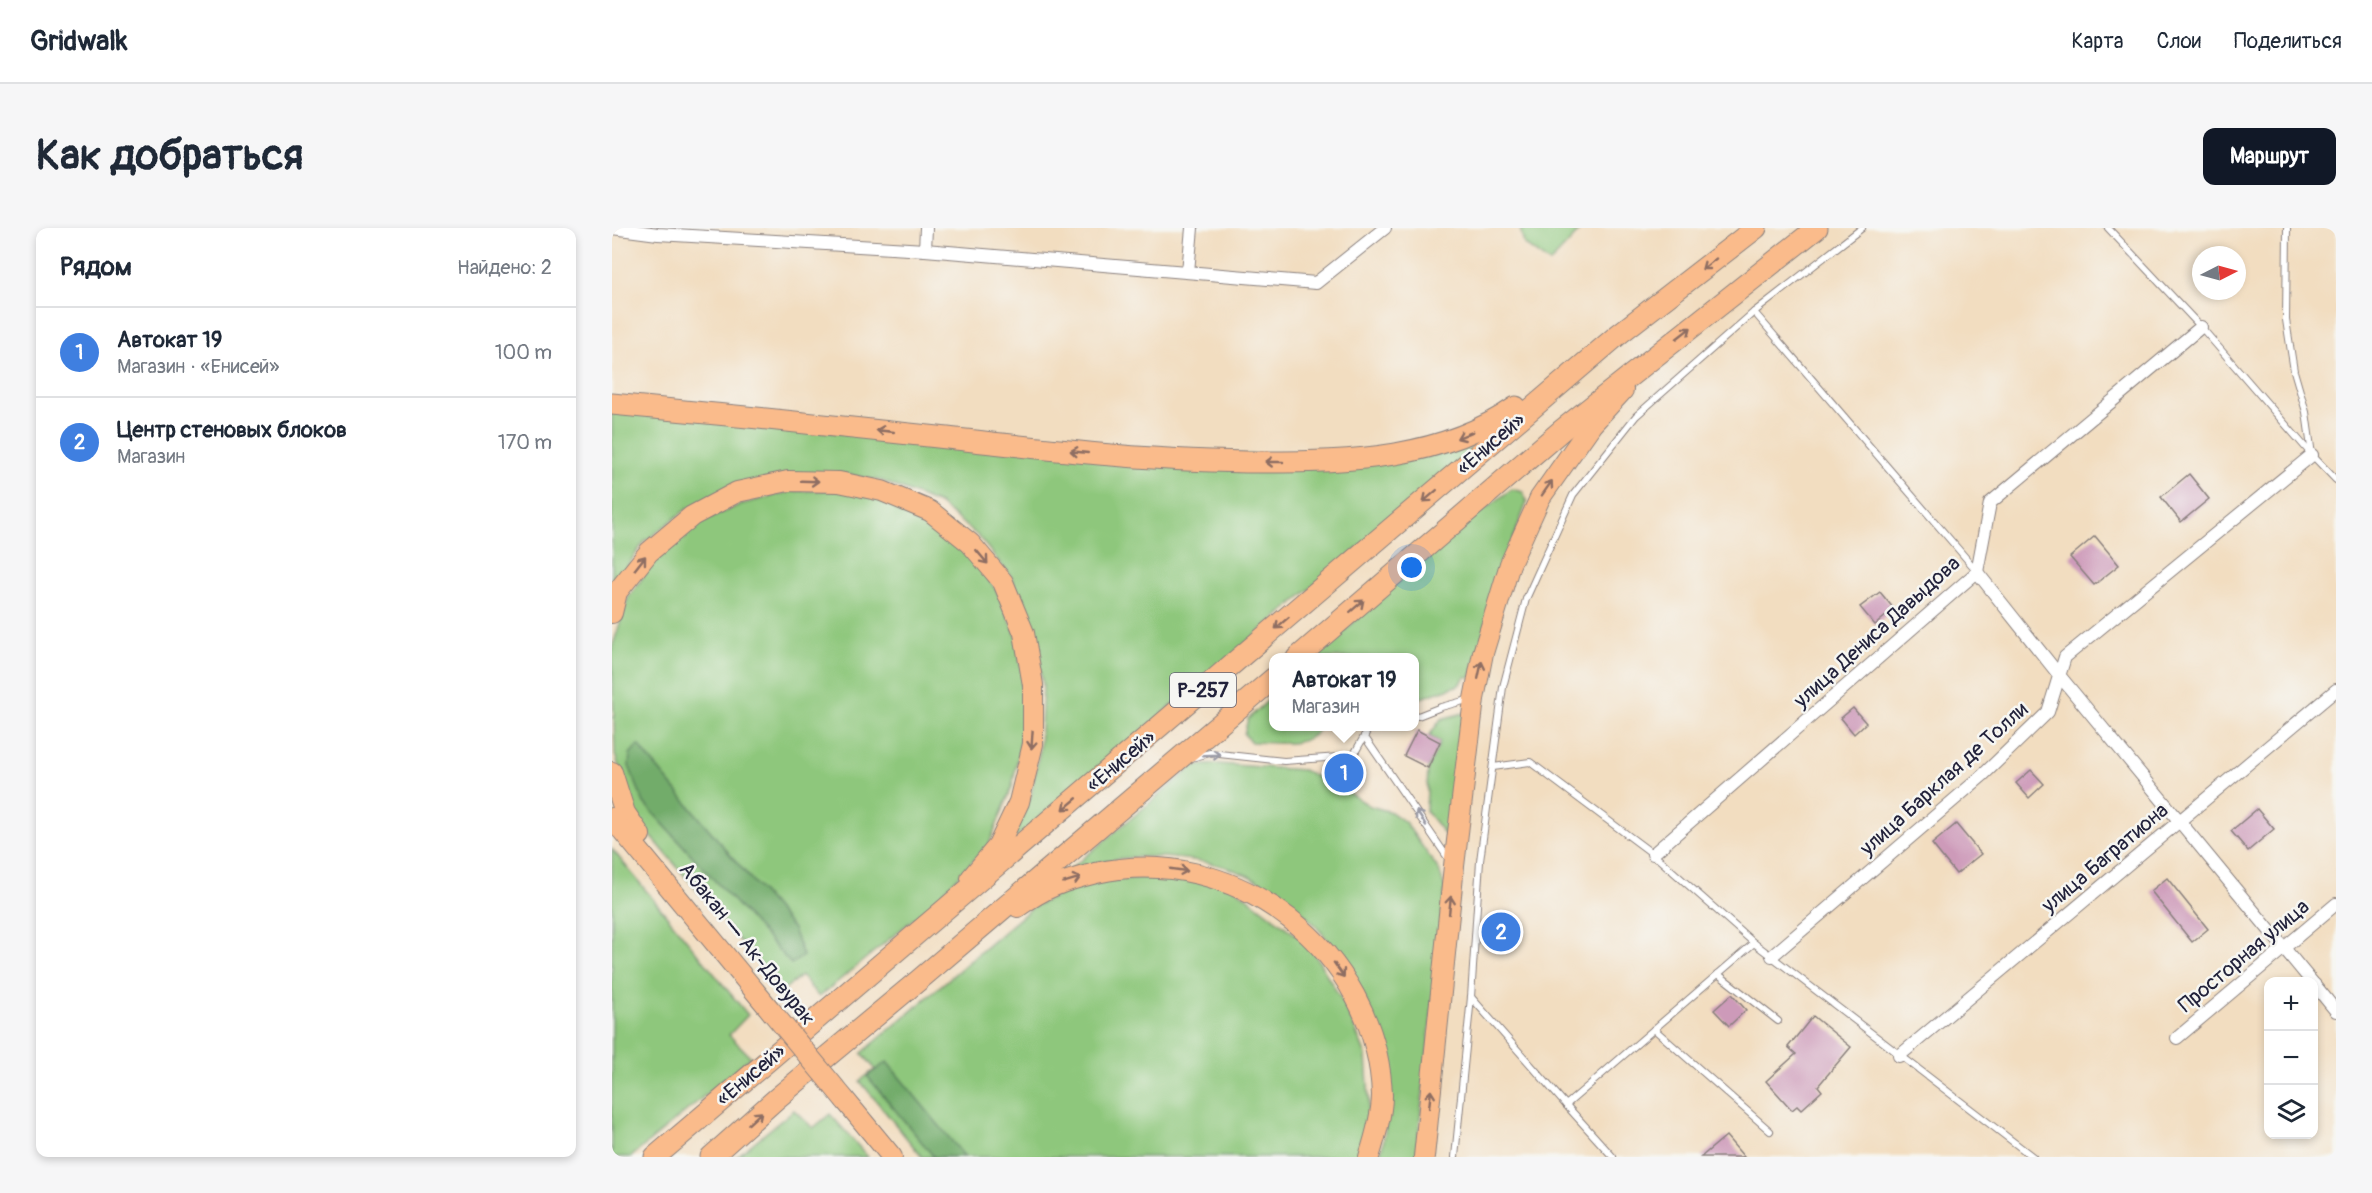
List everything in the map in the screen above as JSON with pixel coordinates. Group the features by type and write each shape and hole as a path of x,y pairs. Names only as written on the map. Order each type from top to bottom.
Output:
{"highway":[{"name":"«Енисей»","path":"656,1155 943,913 1619,334 1756,228"},
{"name":"«Енисей»","path":"1302,653 1562,430 1817,228"},
{"path":"612,404 1143,459 1326,462 1389,457 1449,442 1492,424 1619,334"},
{"name":"«Енисей»","path":"711,1157 776,1099 1269,682"}],"main road":[{"path":"1424,1157 1454,866 1474,699 1483,653 1510,564 1540,498 1592,423 1658,353"},
{"path":"612,613 617,592 649,552 692,516 737,492 788,481 840,482 882,490 930,511 970,543 1003,582 1024,633 1033,685 1033,744 1019,802 999,846 943,913"},
{"path":"612,772 625,813 697,920"},
{"name":"Абакан — Ак-Довурак","path":"612,819 892,1157"},
{"path":"612,836 697,920"},
{"path":"919,980 1040,891 1074,879 1121,868 1160,867 1198,873 1235,885 1269,902 1301,926 1328,953 1350,986 1372,1039 1382,1096 1375,1138 1369,1157"}],"street":[{"path":"612,228 924,250 1316,283 1385,228"},
{"path":"1188,272 1192,228"},
{"path":"924,250 926,232"},
{"name":"улица Дениса Давыдова","path":"1653,854 1977,572 1990,503 2201,327"},
{"name":"улица Барклая де Толли","path":"1772,956 1983,775 2048,712 2064,657 2312,455"},
{"path":"1977,572 2307,977"},
{"name":"улица Багратиона","path":"1899,1056 2336,690"},
{"name":"Просторная улица","path":"2177,1038 2336,904"},
{"path":"2318,990 2336,1011"}],"lane":[{"path":"1455,1157 1471,997 1480,861 1503,687 1526,599 1573,495 1636,416 1755,312 1862,228"},
{"path":"2109,228 2201,327 2336,480"},
{"path":"2287,228 2286,320 2294,371 2306,412 2312,455"},
{"path":"1755,312 1977,572"},
{"path":"1419,716 1441,707 1474,699"},
{"path":"1159,776 1192,758 1210,753 1284,761 1353,756 1367,731"},
{"path":"1364,736 1454,866"},
{"path":"1493,767 1530,762 1653,854 1754,943 2033,1157"},
{"path":"1566,1105 1754,943"},
{"path":"1718,974 1778,1021"},
{"path":"1471,997 1613,1157"},
{"path":"1654,1029 1770,1131"}],"green space":[{"path":"1520,228 1580,228 1550,263 1524,244"},
{"path":"612,410 832,432 1390,463 1479,446 1007,845 1031,796 1040,749 1043,685 1033,630 1012,578 978,536 939,504 882,481 838,473 687,509 644,542 612,588"},
{"path":"1512,489 1523,492 1527,502 1505,560 1471,677 1465,677 1459,685 1419,699 1419,653 1320,653 1439,543"},
{"path":"839,490 884,501 924,516 964,548 997,591 1016,634 1024,687 1020,746 1012,787 989,844 933,903 819,997 801,976 782,991 646,830 633,806 615,755 612,648 628,598 656,559 697,523 742,504 792,491"},
{"path":"1269,700 1269,731 1317,731 1299,742 1251,742 1244,734 1248,719"},
{"path":"1464,713 1451,842 1426,811 1428,768 1440,742 1429,736 1441,719"},
{"path":"638,745 793,929 803,956 791,964 644,803 629,766 630,754"},
{"path":"1218,764 1303,770 1341,788 1370,806 1391,812 1405,822 1439,870 1445,888 1416,1157 1379,1157 1388,1105 1388,1075 1386,1057 1375,1021 1347,967 1329,942 1309,919 1286,899 1261,882 1234,870 1192,860 1161,857 1131,858 1111,860 1068,871 1194,766"},
{"path":"612,849 748,1015 729,1035 751,1057 631,1157 612,1157"},
{"path":"1183,875 1232,886 1309,945 1346,1007 1366,1056 1369,1100 1365,1138 1357,1157 922,1157 860,1081 875,1069 862,1053 1033,907 1075,887 1112,880"},
{"path":"887,1062 965,1157 934,1157 867,1076"},
{"path":"794,1110 813,1128 830,1114 868,1157 736,1157"}],"building":[{"path":"2189,474 2209,499 2181,522 2161,497"},
{"path":"2095,536 2119,565 2094,585 2070,557"},
{"path":"1880,592 1894,609 1875,625 1860,607"},
{"path":"1853,708 1866,723 1854,734 1841,718"},
{"path":"1416,731 1440,742 1428,768 1404,756"},
{"path":"2031,770 2044,784 2029,798 2016,783"},
{"path":"2257,809 2274,829 2248,851 2231,831"},
{"path":"1956,824 1981,854 1956,874 1932,844"},
{"path":"2167,878 2208,929 2192,942 2151,891"},
{"path":"1732,994 1746,1010 1729,1026 1714,1010"},
{"path":"1813,1016 1851,1047 1818,1086 1822,1091 1801,1110 1797,1106 1792,1110 1766,1081 1796,1054 1788,1047"},
{"path":"1726,1136 1744,1157 1701,1157"}],"place":[{"name":"Автокат 19","path":"1344,773"},
{"name":"Центр стеновых блоков","path":"1501,932"}]}
